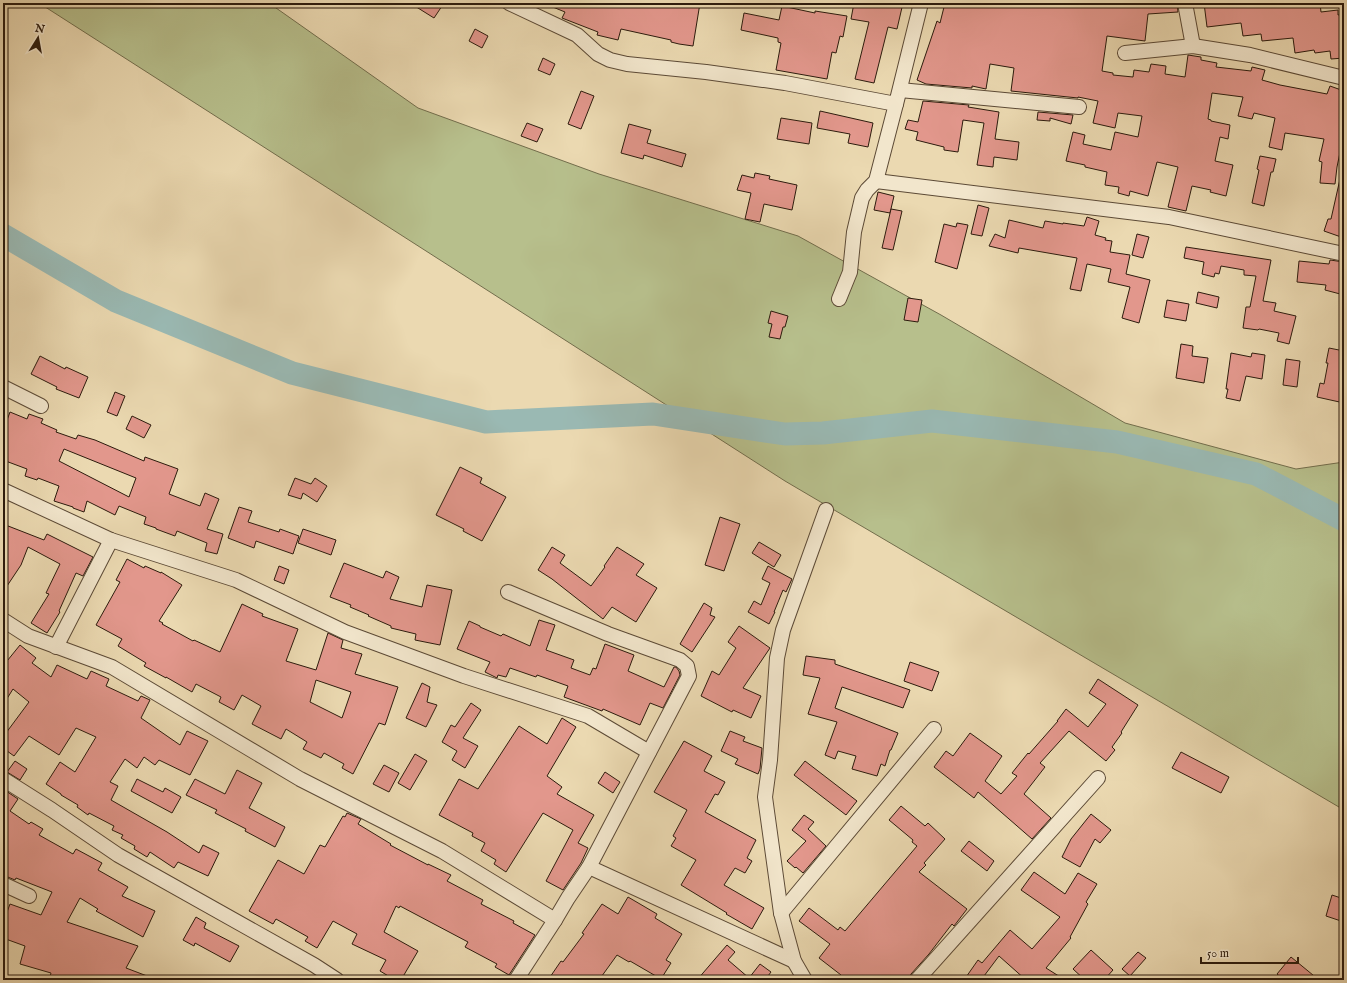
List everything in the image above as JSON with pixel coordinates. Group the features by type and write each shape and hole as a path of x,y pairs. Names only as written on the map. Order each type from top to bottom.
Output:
{"street":[{"path":"839,300 850,272 854,232 862,198 867,190 876,181 921,3"},
{"path":"1185,3 1193,46"},
{"path":"516,5 577,35 598,54 610,60 627,64 706,72 785,83 896,104"},
{"path":"1125,52 1193,46 1250,55 1344,78"},
{"path":"900,90 1078,107"},
{"path":"876,181 1169,217 1344,254"},
{"path":"3,387 41,406"},
{"path":"3,490 111,540 236,580 345,632 464,676 588,716 649,752"},
{"path":"805,980 794,961 780,912 765,797 770,760 778,658 783,630 826,510"},
{"path":"56,647 111,540"},
{"path":"508,592 608,634 680,660 687,666 688,676 589,867 516,980"},
{"path":"3,620 28,636 112,667 205,721 300,779 442,851 556,920"},
{"path":"780,912 934,729"},
{"path":"917,980 1098,778"},
{"path":"3,779 118,855 314,965 337,980"},
{"path":"589,867 794,961"},
{"path":"3,884 29,896"}],"green space":[{"path":"39,3 269,3 418,108 599,174 798,236 941,315 1125,423 1296,469 1344,462 1344,810 785,481"}],"building":[{"path":"410,3 444,3 434,18"},
{"path":"543,3 700,3 693,46 679,44 671,42 671,40 621,29 618,40 597,35 598,32 562,18 565,12"},
{"path":"854,3 903,3 897,29 888,27 874,83 855,79 869,22 851,19"},
{"path":"945,3 964,3 980,7 980,3 1177,3 1178,12 1148,14 1145,41 1107,36 1102,71 1113,73 1113,75 1133,77 1134,70 1149,72 1151,64 1166,66 1165,74 1185,77 1188,55 1201,57 1201,60 1217,63 1216,67 1251,71 1252,67 1265,70 1262,80 1280,85 1327,94 1330,86 1344,91 1344,133 1335,184 1320,183 1322,162 1319,161 1324,139 1285,133 1282,150 1269,147 1275,118 1254,113 1252,119 1238,116 1243,97 1212,93 1208,119 1230,125 1228,139 1220,137 1215,161 1233,165 1226,196 1210,192 1211,190 1192,186 1186,211 1168,207 1178,167 1157,162 1148,196 1130,191 1129,196 1118,193 1119,187 1105,185 1107,172 1066,161 1073,132 1085,135 1083,144 1111,150 1115,132 1138,137 1142,116 1118,113 1115,128 1093,123 1098,101 1078,97 1011,91 1014,68 990,64 986,89 972,86 972,88 926,84 917,80 937,21 940,23"},
{"path":"1204,3 1320,3 1321,12 1338,10 1338,15 1344,14 1344,58 1331,59 1330,51 1315,53 1314,50 1295,53 1293,38 1262,41 1261,34 1243,36 1241,23 1207,27"},
{"path":"782,6 815,13 815,11 847,16 843,37 840,36 836,53 832,52 827,79 776,70 781,43 778,42 778,38 741,30 744,13 779,20"},
{"path":"475,29 488,36 482,48 469,41"},
{"path":"543,58 555,64 550,75 538,70"},
{"path":"581,91 594,96 581,129 568,124"},
{"path":"923,101 969,105 968,107 999,112 995,139 1019,142 1017,160 994,157 993,167 977,165 984,123 963,120 958,152 944,150 944,147 916,140 918,132 905,129 908,120 918,122"},
{"path":"820,111 873,123 868,147 848,143 850,134 817,128"},
{"path":"1038,112 1073,115 1071,124 1050,118 1050,121 1037,120"},
{"path":"781,118 812,123 809,144 777,139"},
{"path":"527,123 543,129 537,142 521,136"},
{"path":"629,124 651,130 647,143 686,154 682,167 644,155 643,159 621,153"},
{"path":"1260,156 1276,159 1273,172 1271,172 1264,206 1252,203 1259,170 1257,169"},
{"path":"755,173 770,176 769,179 797,185 792,210 764,204 760,222 745,219 751,193 737,190 742,175 754,178"},
{"path":"1340,179 1344,180 1344,238 1324,231 1328,219 1331,219"},
{"path":"878,192 894,196 890,213 874,210"},
{"path":"978,205 989,208 982,236 971,234"},
{"path":"891,209 902,211 893,250 882,248"},
{"path":"1087,217 1099,221 1095,235 1106,238 1105,240 1112,241 1110,252 1130,255 1126,274 1150,280 1139,323 1122,318 1130,287 1108,282 1111,269 1087,264 1081,291 1070,289 1077,258 1019,248 1018,253 989,246 995,234 1005,238 1009,220 1043,228 1045,221 1084,226"},
{"path":"957,223 968,225 957,269 935,262 944,224 956,227"},
{"path":"1137,234 1149,237 1143,258 1132,255"},
{"path":"1186,247 1271,260 1263,301 1276,303 1274,311 1296,316 1289,344 1277,341 1279,333 1259,329 1243,328 1246,307 1250,307 1256,276 1244,275 1244,270 1221,266 1219,274 1215,273 1214,277 1202,274 1204,262 1184,258"},
{"path":"1330,260 1344,262 1344,295 1325,290 1326,285 1297,282 1299,261 1329,264"},
{"path":"1198,292 1219,297 1217,308 1196,303"},
{"path":"908,298 922,300 918,322 904,320"},
{"path":"1167,300 1189,304 1186,321 1164,317"},
{"path":"771,311 788,316 780,339 769,337 772,324 768,323"},
{"path":"1181,344 1193,346 1192,356 1208,358 1204,383 1176,378"},
{"path":"1329,348 1344,351 1344,403 1317,397 1320,383 1324,384"},
{"path":"1231,353 1251,357 1252,353 1265,355 1262,379 1246,376 1240,401 1226,398"},
{"path":"40,356 65,369 66,367 88,377 79,398 56,389 57,387 31,374"},
{"path":"1286,359 1300,361 1297,387 1283,385"},
{"path":"115,392 125,396 117,416 107,412"},
{"path":"10,412 27,419 29,414 43,419 41,423 57,430 56,432 76,439 78,435 95,440 144,461 145,457 178,469 169,494 200,506 205,493 219,499 207,529 223,534 217,554 205,551 207,543 177,531 175,536 144,524 146,517 119,506 115,515 87,501 84,512 54,501 59,486 38,478 37,480 25,476 27,469 3,460 3,431","holes":["64,449 136,478 129,497 59,461"]},
{"path":"132,416 151,425 144,438 126,429"},
{"path":"460,467 482,478 480,483 506,497 482,541 463,531 464,529 436,515"},
{"path":"295,478 311,484 315,478 327,486 317,502 303,493 301,499 288,495"},
{"path":"239,507 252,511 248,522 279,532 280,529 299,536 293,554 256,541 254,548 228,538"},
{"path":"720,517 740,524 724,571 705,565"},
{"path":"3,524 44,540 47,534 93,557 83,576 76,573 59,611 60,612 47,633 31,623 49,594 46,593 60,564 28,547 21,565 3,592"},
{"path":"303,529 336,540 331,555 298,543"},
{"path":"759,542 781,555 774,567 752,553"},
{"path":"552,547 565,555 560,563 591,586 617,547 644,564 636,575 657,588 636,622 612,607 603,619 552,579 538,570"},
{"path":"127,559 144,568 145,566 161,572 182,585 159,621 193,641 194,640 220,652 242,604 263,614 262,616 298,629 286,661 316,670 328,633 343,640 341,648 362,654 355,674 398,687 385,725 379,723 353,774 342,768 344,764 324,753 321,758 303,749 307,742 286,729 281,739 252,724 261,706 242,695 234,710 219,702 221,697 196,684 192,692 144,666 146,663 118,646 122,639 96,625 120,582 116,580","holes":["316,680 351,692 342,718 310,702"]},
{"path":"344,563 383,578 386,571 399,577 390,599 422,607 427,585 452,590 440,645 415,640 416,634 391,628 391,626 350,607 351,605 330,597"},
{"path":"279,566 289,570 284,584 274,580"},
{"path":"768,566 792,579 786,592 783,590 769,624 748,612 754,601 761,605 770,583 762,579"},
{"path":"704,603 712,608 710,615 715,617 692,652 680,644"},
{"path":"539,620 555,625 546,650 574,660 571,668 590,675 593,668 596,669 605,644 634,655 628,671 664,687 674,667 676,667 680,675 663,708 650,703 640,725 603,709 602,711 564,697 568,686 537,675 536,677 510,668 506,677 498,675 497,678 485,672 490,662 457,649 469,621 501,636 503,634 530,646"},
{"path":"739,626 770,648 743,688 761,696 751,718 733,710 732,712 701,696 712,671 719,675 736,648 728,642"},
{"path":"20,645 36,658 32,663 51,677 57,665 87,679 91,671 109,679 106,686 138,701 141,696 150,700 141,718 180,745 187,731 208,741 190,775 159,760 155,765 144,757 137,768 125,759 110,782 118,786 111,800 167,832 199,853 203,845 219,853 208,876 178,862 174,868 150,852 147,857 134,849 135,846 121,838 123,835 112,830 114,826 89,813 88,815 77,807 78,805 46,784 60,762 75,772 96,737 76,728 59,755 29,736 14,756 3,748 3,737 29,702 13,689 3,705 3,666"},
{"path":"806,656 835,660 835,664 910,690 903,708 842,687 835,708 898,733 890,750 885,766 881,764 877,776 852,769 856,756 838,751 835,759 825,755 837,722 808,714 820,678 803,675"},
{"path":"910,662 939,672 932,691 904,681"},
{"path":"1098,679 1138,705 1112,747 1115,750 1106,761 1069,731 1040,763 1045,767 1024,794 1051,818 1032,839 978,792 974,798 934,767 946,751 953,756 970,733 1002,756 985,781 1001,794 1017,776 1012,773 1028,753 1029,754 1058,721 1066,709 1088,727 1106,704 1089,693"},
{"path":"422,683 430,687 427,702 437,705 426,727 406,718"},
{"path":"471,703 481,710 463,738 478,746 465,768 452,760 457,751 442,742 451,725 455,727"},
{"path":"562,718 576,727 547,776 562,787 557,794 594,815 578,843 588,848 581,863 563,890 546,881 573,830 543,813 506,872 494,864 496,860 481,851 485,843 472,836 473,833 439,815 459,779 478,789 519,726 547,744"},
{"path":"730,731 745,737 743,741 762,748 760,769 758,774 735,764 738,759 721,751"},
{"path":"684,741 712,756 704,771 725,782 718,795 715,794 705,812 756,840 747,858 752,861 745,873 735,868 724,885 764,908 752,929 681,885 696,860 671,846 676,838 673,836 687,810 654,792"},
{"path":"1181,752 1229,777 1221,793 1172,768"},
{"path":"415,754 427,761 410,790 398,783"},
{"path":"15,761 27,769 20,780 7,772"},
{"path":"805,761 857,801 846,815 794,775"},
{"path":"384,765 399,773 389,792 373,784"},
{"path":"237,770 262,783 249,808 285,827 275,847 245,831 246,829 215,813 217,810 186,795 195,779 225,794"},
{"path":"605,772 620,782 613,793 598,783"},
{"path":"137,779 163,792 165,788 181,797 172,813 131,791"},
{"path":"3,789 18,799 10,811 29,824 31,822 43,829 39,835 73,854 76,849 102,863 98,870 128,887 122,896 155,911 143,937 96,911 98,909 80,898 67,922 138,946 126,968 155,980 49,980 51,973 20,964 25,946 3,938 3,923 10,904 41,915 52,892 16,878 15,880 3,875"},
{"path":"901,806 925,826 928,823 945,839 924,863 926,865 919,872 967,909 954,926 952,924 929,954 911,974 909,980 837,980 841,975 819,958 830,944 799,921 809,908 838,930 840,927 845,931 917,846 912,842 913,840 889,820"},
{"path":"347,813 361,819 358,824 391,844 390,845 451,875 447,881 483,900 481,904 514,921 513,923 535,935 509,975 495,967 497,964 465,947 468,942 400,906 399,908 396,906 384,932 418,951 401,980 395,980 380,971 386,960 352,944 357,934 333,921 317,948 305,941 308,937 276,919 273,924 249,911 278,860 304,874 320,845 325,847 343,816 345,817"},
{"path":"1091,814 1111,830 1100,843 1095,839 1080,867 1062,857 1071,839"},
{"path":"804,815 814,822 808,829 826,846 803,873 787,861 806,841 792,830"},
{"path":"969,841 994,861 987,871 961,851"},
{"path":"1034,872 1065,894 1078,873 1097,884 1086,902 1088,904 1070,937 1071,938 1046,968 1065,980 1026,980 999,956 981,980 964,980 978,960 982,963 1010,930 1032,949 1060,917 1021,890"},
{"path":"1332,895 1344,899 1344,922 1326,916"},
{"path":"628,897 657,914 655,918 682,934 666,960 671,963 661,979 617,955 599,980 548,980 561,961 563,962 584,934 582,933 602,904 618,914"},
{"path":"196,917 206,923 204,928 239,946 230,962 195,943 194,946 183,940"},
{"path":"727,945 735,952 728,960 749,978 760,964 771,972 765,980 697,980"},
{"path":"1091,950 1113,970 1104,980 1085,980 1073,969"},
{"path":"1138,952 1146,958 1130,976 1122,969"},
{"path":"1291,957 1319,980 1284,980 1277,974"}],"waterway":[{"path":"3,235 116,301 292,373 486,422 653,414 785,434 823,433 932,421 1117,442 1256,474 1344,520"}]}
